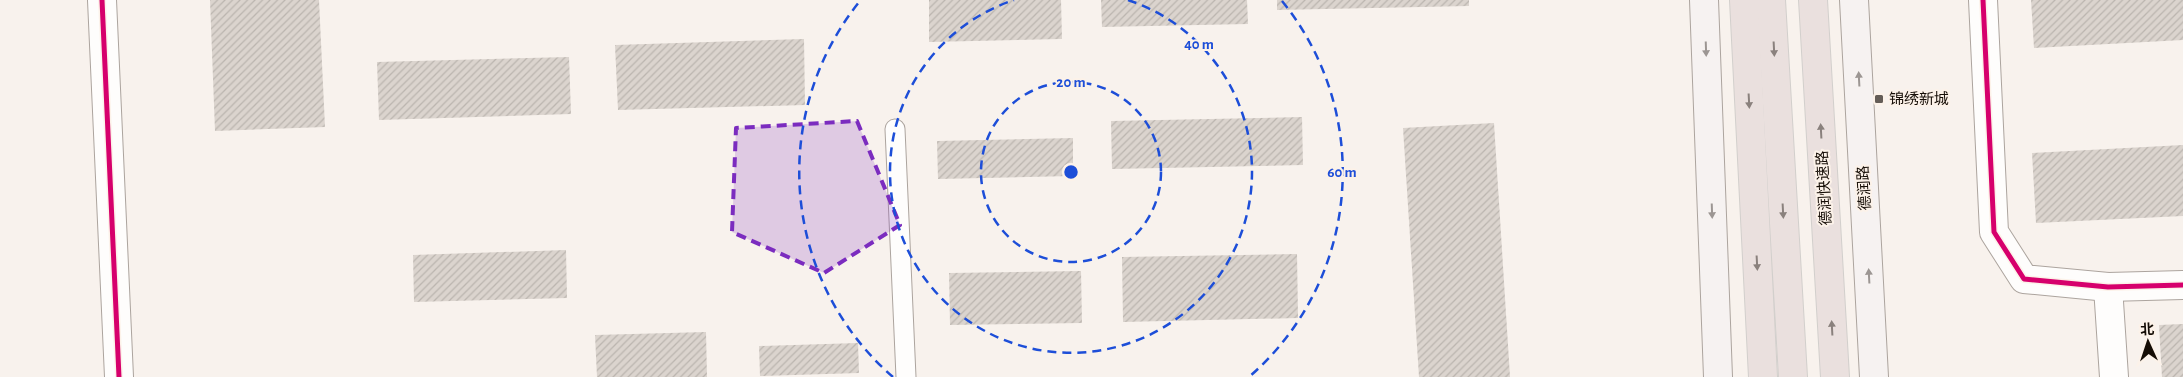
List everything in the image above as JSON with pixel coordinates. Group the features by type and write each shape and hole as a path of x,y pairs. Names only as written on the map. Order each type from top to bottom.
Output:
{"highway":[{"path":"1744,0 1763,377"},
{"path":"1771,0 1793,377"},
{"name":"德润快速路","path":"1813,0 1835,377"}],"main road":[{"path":"1704,0 1718,377"},
{"name":"德润路","path":"1854,0 1874,377"}],"street":[{"path":"102,0 119,377"},
{"path":"1983,0 1994,232 2024,279 2108,288 2183,285"},
{"path":"2108,288 2114,377"}],"lane":[{"path":"895,129 906,377"}],"highlighted area":[{"path":"857,121 900,225 824,273 732,232 736,128"}],"building":[{"path":"210,0 319,0 325,127 215,131"},
{"path":"929,0 1061,0 1062,39 929,42"},
{"path":"1101,0 1247,0 1248,24 1102,27"},
{"path":"1277,0 1469,0 1469,6 1277,10"},
{"path":"2031,0 2183,0 2183,40 2034,48"},
{"path":"804,39 805,105 618,110 615,45"},
{"path":"569,57 571,114 379,120 377,62"},
{"path":"1302,117 1303,165 1112,169 1111,121"},
{"path":"1494,123 1510,377 1419,377 1403,128"},
{"path":"1073,138 1073,176 938,179 937,141"},
{"path":"2183,145 2183,216 2036,223 2032,153"},
{"path":"566,250 567,298 414,302 413,255"},
{"path":"1297,254 1298,318 1123,322 1122,257"},
{"path":"1081,271 1082,323 950,325 949,273"},
{"path":"2183,324 2183,377 2162,377 2159,325"},
{"path":"706,332 707,377 597,377 595,335"},
{"path":"858,343 859,373 760,376 759,346"}],"cycle path":[{"path":"102,0 119,377"},
{"path":"1983,0 1994,232 2024,279 2108,287 2183,285"}],"place":[{"name":"锦绣新城","path":"1879,99"}]}
